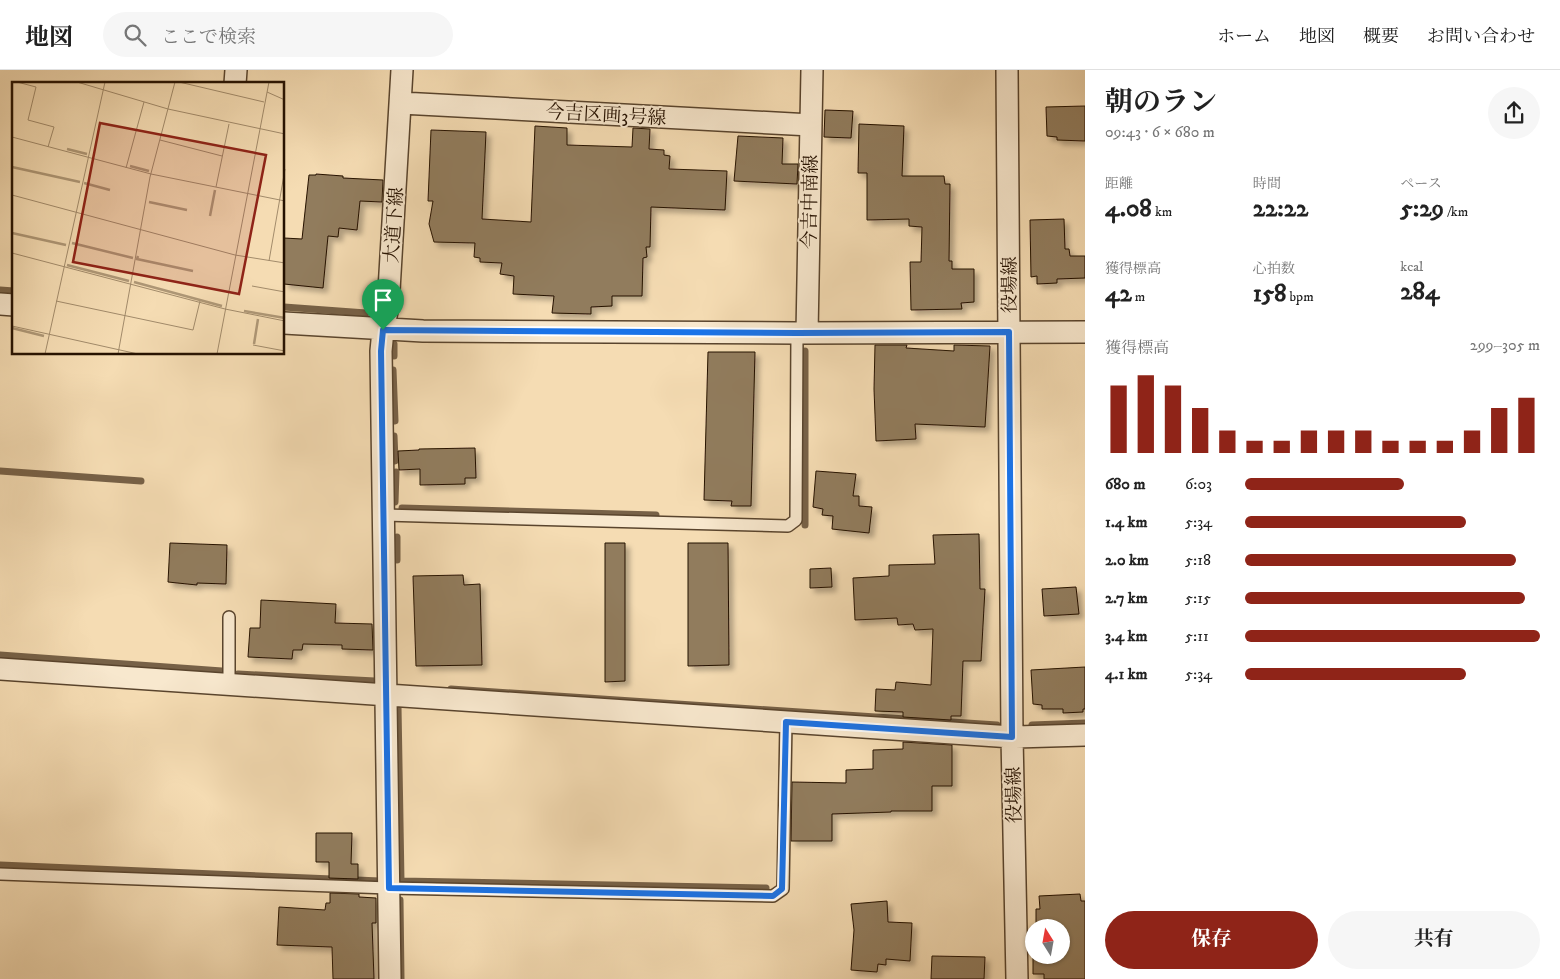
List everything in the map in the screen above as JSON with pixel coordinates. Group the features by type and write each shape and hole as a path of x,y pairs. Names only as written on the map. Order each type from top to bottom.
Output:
{"street":[{"name":"大道下線","path":"390,979 381,351 388,307 402,70"},
{"name":"今吉中南線","path":"802,333 812,70"},
{"name":"役場線","path":"1007,70 1012,737 1017,979"},
{"name":"今吉区画3号線","path":"400,103 810,125"},
{"path":"285,323 383,330 802,333 1085,332"},
{"path":"0,669 1012,737 1085,736"}],"lane":[{"path":"384,515 788,526 796,520 802,333"},
{"path":"228,684 229,617"},
{"path":"0,874 389,888 773,896 782,889 786,722"}],"building":[{"path":"1085,106 1085,141 1057,140 1057,137 1047,136 1046,107"},
{"path":"825,110 853,111 851,138 824,137"},
{"path":"859,124 904,126 902,176 944,176 945,184 950,184 949,261 952,261 952,269 974,269 974,302 961,303 962,309 911,310 910,262 921,262 922,227 909,226 909,219 867,220 867,173 858,173"},
{"path":"535,126 567,128 567,145 632,147 633,128 650,129 649,149 664,150 664,155 670,156 669,169 727,171 725,210 651,207 650,247 646,247 647,257 643,258 642,296 612,296 612,306 591,307 591,314 552,313 554,296 513,294 514,276 500,274 502,263 480,262 480,258 474,257 475,243 434,242 429,224 433,201 428,201 431,130 486,132 482,219 531,222"},
{"path":"738,136 783,138 782,164 798,164 797,184 734,181"},
{"path":"309,175 383,180 382,202 360,201 357,230 339,228 338,237 328,236 323,288 285,284 285,238 302,239"},
{"path":"1064,219 1065,249 1069,249 1070,256 1085,256 1085,278 1057,279 1057,283 1037,284 1037,276 1031,277 1030,220"},
{"path":"875,345 907,345 906,348 954,351 954,345 990,346 985,427 915,424 916,439 876,441"},
{"path":"708,352 755,352 751,506 731,506 732,501 704,500"},
{"path":"475,448 476,478 465,478 465,484 420,485 420,469 399,470 398,451"},
{"path":"816,471 856,474 853,496 859,496 859,506 872,507 869,533 832,529 833,516 822,515 823,509 813,507"},
{"path":"979,534 980,589 985,589 981,661 963,661 961,716 951,716 951,720 903,717 903,712 875,711 876,689 895,690 896,682 931,685 933,629 915,630 913,624 898,625 897,618 855,620 853,578 889,576 889,565 935,564 933,535"},
{"path":"170,543 227,545 226,584 197,583 197,585 168,582"},
{"path":"605,543 625,543 625,681 605,682"},
{"path":"688,543 728,543 729,665 688,666"},
{"path":"831,568 832,587 810,588 810,569"},
{"path":"463,575 464,585 480,584 482,665 416,666 413,576"},
{"path":"1076,587 1079,614 1044,616 1042,589"},
{"path":"261,600 336,604 335,623 372,624 373,650 342,649 342,645 303,644 302,650 293,650 292,659 248,657 250,628 260,628"},
{"path":"1085,667 1085,709 1083,709 1083,712 1063,713 1063,709 1042,709 1042,705 1033,704 1031,670"},
{"path":"903,742 952,745 952,786 932,786 932,811 832,814 832,841 791,841 792,782 846,783 846,770 873,769 873,750 903,749"},
{"path":"316,833 352,833 351,864 358,864 358,879 329,878 329,862 316,862"},
{"path":"330,893 359,894 359,897 376,898 376,923 372,923 374,979 333,979 332,947 277,945 279,907 325,910 326,903 330,903"},
{"path":"1080,894 1081,901 1085,901 1085,979 1044,979 1044,974 1033,974 1033,964 1070,964 1070,919 1036,919 1036,909 1040,909 1039,896"},
{"path":"887,901 888,922 912,923 910,961 886,959 886,965 878,964 877,972 851,970 854,930 851,904"},
{"path":"932,956 985,957 984,979 931,979"}],"waterway":[{"path":"0,290 12,291"},
{"path":"285,307 366,313"},
{"path":"394,344 394,356"},
{"path":"805,351 805,525"},
{"path":"393,370 395,421"},
{"path":"394,436 395,461"},
{"path":"0,471 141,481"},
{"path":"395,502 396,472"},
{"path":"402,508 656,515"},
{"path":"397,537 397,560"},
{"path":"0,655 222,671"},
{"path":"238,674 375,681"},
{"path":"451,689 997,725"},
{"path":"398,707 401,881 766,888"},
{"path":"1032,725 1085,723"},
{"path":"0,865 380,881"},
{"path":"400,900 401,979"}],"route":[{"path":"383,330 797,333 1009,332 1012,737 786,722 782,889 773,896 389,888 381,351 383,330"}]}
